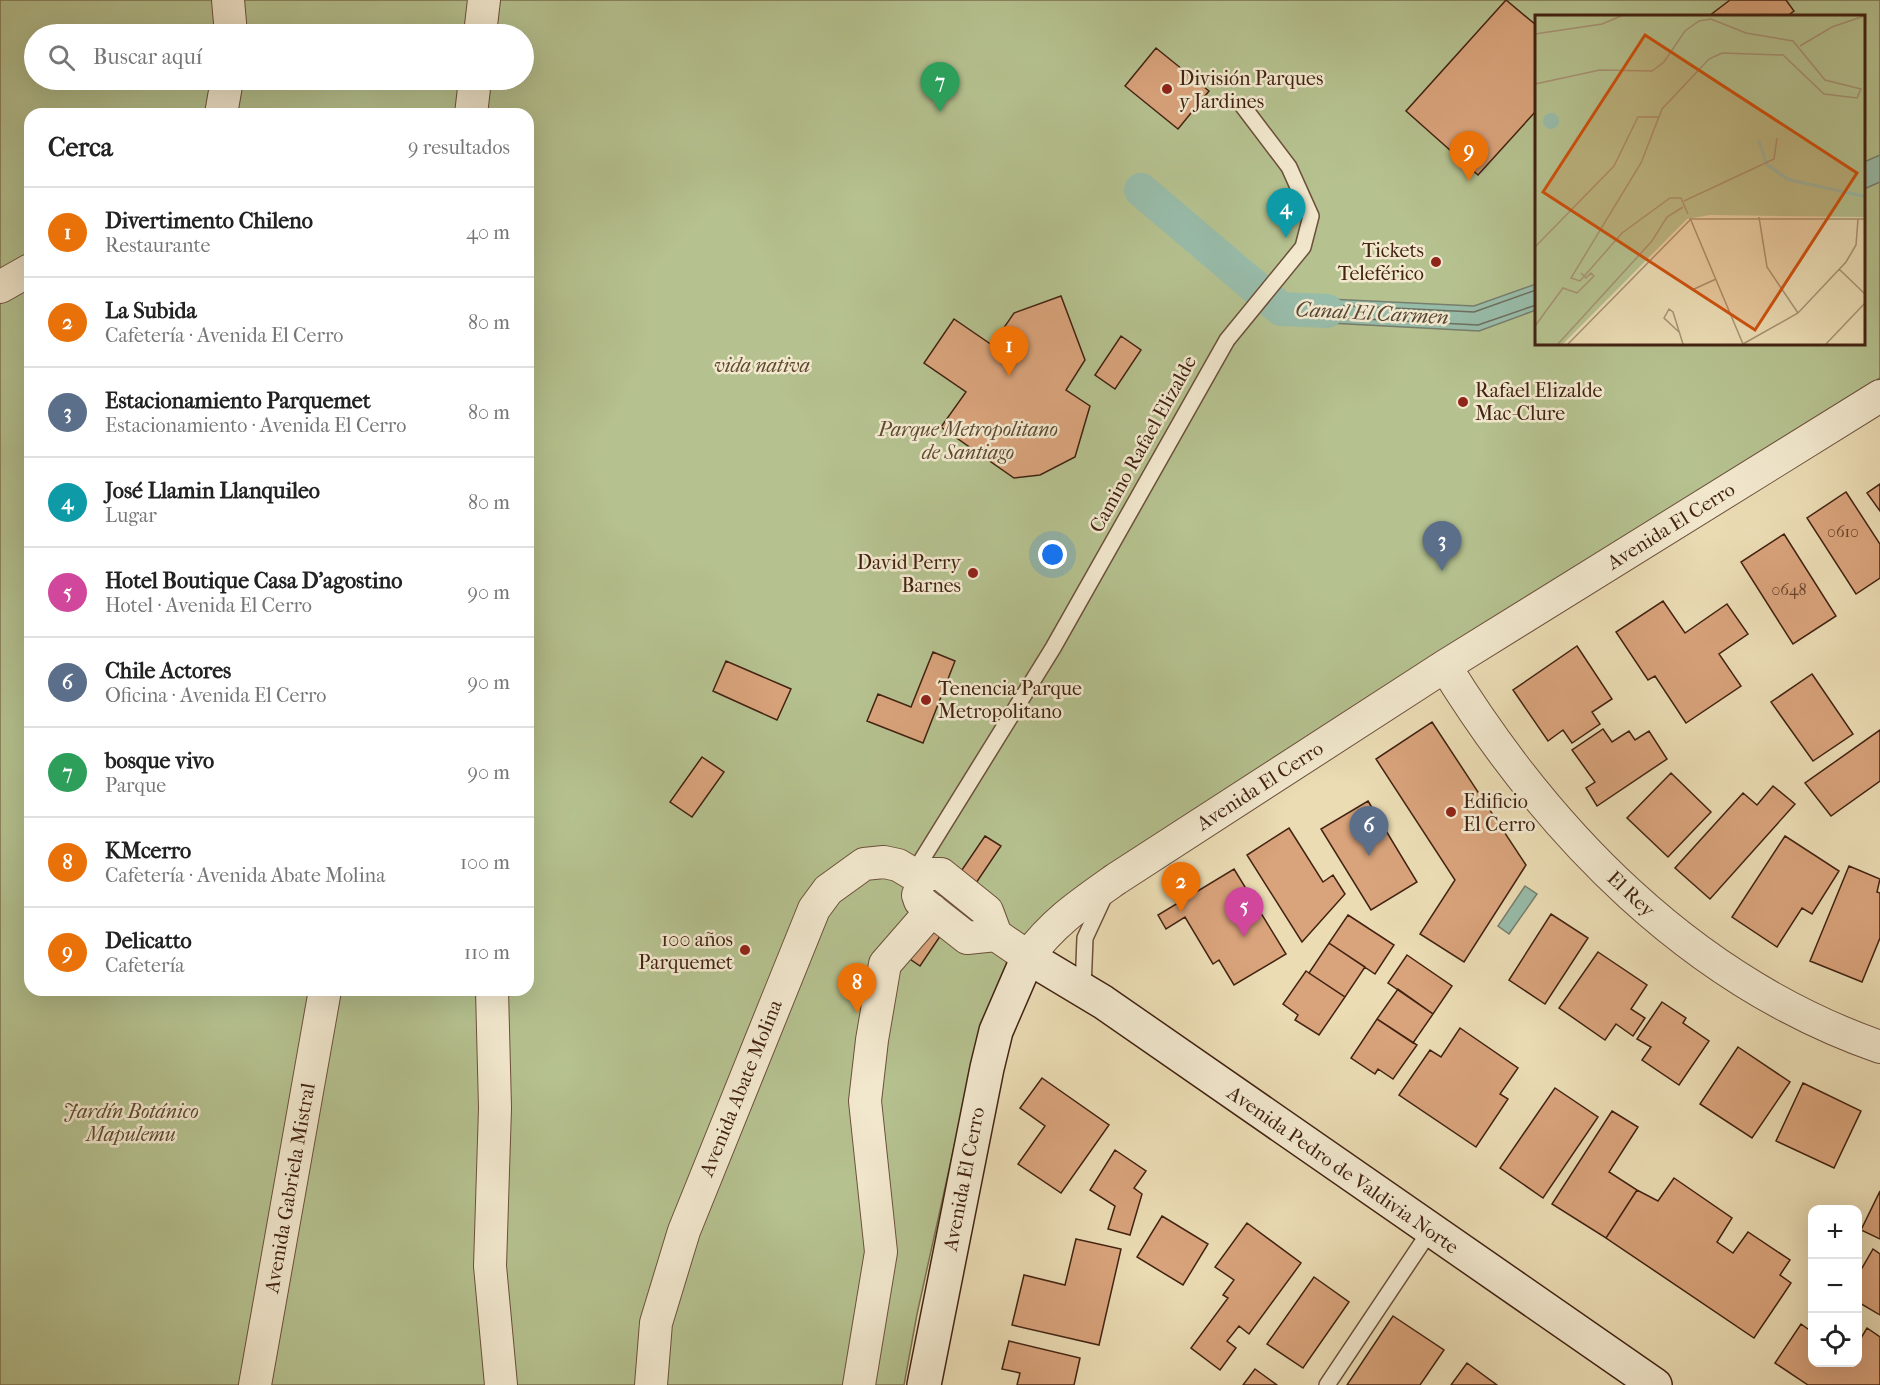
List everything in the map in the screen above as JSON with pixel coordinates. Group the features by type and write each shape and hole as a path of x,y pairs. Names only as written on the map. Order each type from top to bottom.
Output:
{"street":[{"path":"228,0 230,24"},
{"path":"481,24 484,0"},
{"path":"222,108 225,90"},
{"path":"472,108 474,90"},
{"path":"0,286 24,273"},
{"name":"Avenida El Cerro","path":"924,1385 987,1068 999,1023 1028,957 1043,937 1066,914 1116,879 1445,666 1880,396"},
{"name":"El Rey","path":"1445,666 1480,722 1553,816 1646,910 1698,951 1747,984 1798,1013 1880,1047"},
{"name":"Avenida Abate Molina","path":"651,1385 656,1323 684,1232 814,909 828,890 864,864 884,862 898,865 913,874 941,874 987,911 996,935"},
{"path":"913,874 920,901 967,938 996,935 1028,957"},
{"path":"859,1385 881,1252 865,1101 872,1040 885,964 932,910"},
{"name":"Avenida Pedro de Valdivia Norte","path":"1028,957 1083,989 1655,1385"},
{"name":"Avenida Gabriela Mistral","path":"255,1385 324,996"},
{"path":"492,996 495,1108 490,1266 501,1385"}],"lane":[{"name":"Camino Rafael Elizalde","path":"913,874 1053,648 1227,340 1303,247 1311,216 1289,167 1242,105"},
{"path":"1083,989 1085,938 1093,916 1116,879"},
{"path":"1327,1385 1430,1231"}],"green space":[{"name":"Parque Metropolitano de Santiago","path":"0,0 1880,0 1880,378 1135,855 994,995 982,1021 917,1314 904,1385 0,1385"}],"water":[{"path":"1880,155 1880,182 1865,189 1865,162"},
{"path":"1535,284 1535,310 1479,331 1274,320 1288,297 1474,306"},
{"path":"1525,886 1537,894 1509,934 1498,926"}],"building":[{"path":"1506,0 1535,24 1535,112 1478,175 1406,111"},
{"path":"1730,0 1786,0 1794,11 1788,15 1710,15"},
{"name":"División Parques y Jardines","path":"1156,48 1209,91 1178,129 1125,86"},
{"path":"1061,296 1085,360 1066,390 1090,406 1075,457 1040,475 1014,478 941,427 966,392 924,363 954,319 992,345 1014,313"},
{"path":"1121,336 1141,350 1115,389 1095,375"},
{"path":"1880,484 1880,511 1867,493"},
{"path":"1846,492 1880,544 1880,578 1856,594 1807,518"},
{"path":"1784,534 1836,616 1793,644 1741,562"},
{"path":"1663,601 1685,633 1727,604 1748,634 1719,654 1741,686 1686,723 1655,676 1648,680 1616,632"},
{"path":"1577,646 1612,699 1592,712 1600,724 1572,743 1563,730 1548,741 1513,690"},
{"name":"Tenencia Parque Metropolitano","path":"933,652 955,661 923,743 867,721 878,694 911,707"},
{"path":"726,661 791,689 777,720 713,691"},
{"path":"1812,674 1853,734 1813,761 1771,702"},
{"name":"Edificio El Cerro","path":"1432,722 1526,865 1464,962 1420,934 1455,880 1376,759"},
{"path":"1603,729 1612,742 1629,731 1635,740 1649,731 1667,759 1597,806 1586,788 1595,782 1572,750"},
{"path":"1880,730 1880,781 1831,816 1805,783"},
{"path":"702,757 724,772 692,817 670,802"},
{"path":"1671,773 1711,812 1668,857 1627,818"},
{"path":"1773,786 1795,804 1710,899 1675,868 1743,793 1757,805"},
{"path":"1368,801 1417,882 1371,910 1321,829"},
{"path":"1289,828 1323,882 1333,875 1345,894 1302,942 1247,855"},
{"path":"985,836 1001,846 920,966 904,955"},
{"path":"1785,836 1839,871 1812,914 1802,908 1777,947 1732,917"},
{"path":"1849,866 1880,879 1877,892 1880,893 1880,938 1862,982 1810,961"},
{"path":"1234,869 1286,954 1234,985 1219,960 1213,964 1185,917 1166,929 1158,915"},
{"path":"1551,914 1588,938 1545,1004 1509,980"},
{"path":"1348,915 1394,945 1375,974 1329,943"},
{"path":"1329,943 1365,967 1345,997 1309,973"},
{"path":"1598,952 1647,985 1631,1009 1645,1018 1633,1036 1616,1024 1605,1040 1559,1008"},
{"path":"1407,955 1452,986 1433,1014 1388,983"},
{"path":"1306,971 1345,997 1319,1035 1295,1020 1298,1015 1283,1004"},
{"path":"1398,989 1433,1014 1413,1043 1377,1019"},
{"path":"1662,1002 1686,1018 1683,1023 1709,1041 1679,1085 1642,1060 1651,1047 1637,1039"},
{"path":"1377,1019 1417,1045 1393,1079 1378,1069 1375,1074 1351,1058"},
{"path":"1460,1028 1518,1068 1500,1094 1508,1099 1476,1147 1399,1095 1430,1050 1441,1057"},
{"path":"1738,1047 1790,1082 1752,1138 1700,1104"},
{"path":"1042,1078 1109,1125 1061,1193 1018,1164 1045,1126 1020,1108"},
{"path":"1803,1083 1861,1111 1834,1168 1776,1141"},
{"path":"1555,1088 1598,1117 1543,1198 1500,1168"},
{"path":"1612,1111 1638,1127 1609,1172 1637,1190 1606,1238 1552,1204"},
{"path":"1115,1150 1146,1171 1134,1188 1142,1194 1130,1235 1108,1229 1115,1206 1090,1190"},
{"path":"1674,1178 1732,1218 1717,1242 1733,1253 1748,1232 1790,1260 1780,1275 1791,1283 1754,1338 1606,1238 1637,1190 1658,1201"},
{"path":"1880,1191 1880,1239 1862,1230"},
{"path":"1162,1216 1208,1244 1183,1285 1137,1257"},
{"path":"1247,1223 1301,1263 1249,1334 1239,1326 1227,1341 1236,1348 1220,1370 1191,1348 1228,1298 1223,1295 1234,1280 1215,1267"},
{"path":"1076,1239 1121,1249 1099,1345 1012,1325 1024,1275 1065,1285"},
{"path":"1873,1249 1880,1254 1880,1315 1862,1304 1862,1268"},
{"path":"1314,1277 1349,1302 1303,1368 1267,1344"},
{"path":"1393,1316 1444,1350 1420,1385 1347,1385"},
{"path":"1801,1324 1808,1329 1808,1367 1862,1367 1862,1336 1867,1328 1880,1337 1880,1385 1808,1385 1775,1363"},
{"path":"1009,1341 1080,1358 1074,1385 1017,1385 1020,1373 1002,1369"},
{"path":"1467,1363 1497,1385 1451,1385"},
{"path":"1255,1369 1277,1385 1243,1385"}],"waterway":[{"name":"Canal El Carmen","path":"1141,190 1281,309 1327,311"}],"place":[{"name":"División Parques y Jardines","path":"1167,89"},
{"name":"bosque vivo","path":"940,112"},
{"name":"Delicatto","path":"1469,181"},
{"name":"José Llamin Llanquileo","path":"1286,238"},
{"name":"Tickets Teleférico","path":"1436,262"},
{"name":"Divertimento Chileno","path":"1009,376"},
{"name":"Rafael Elizalde Mac-Clure","path":"1463,402"},
{"name":"Estacionamiento Parquemet","path":"1442,571"},
{"name":"David Perry Barnes","path":"973,573"},
{"name":"Tenencia Parque Metropolitano","path":"926,700"},
{"name":"Edificio El Cerro","path":"1451,812"},
{"name":"Chile Actores","path":"1369,856"},
{"name":"La Subida","path":"1181,912"},
{"name":"Hotel Boutique Casa D’agostino","path":"1244,937"},
{"name":"100 años Parquemet","path":"745,950"},
{"name":"KMcerro","path":"857,1013"}],"park label":[{"name":"vida nativa","path":"762,365"},
{"name":"Jardín Botánico Mapulemu","path":"131,1122"}]}
